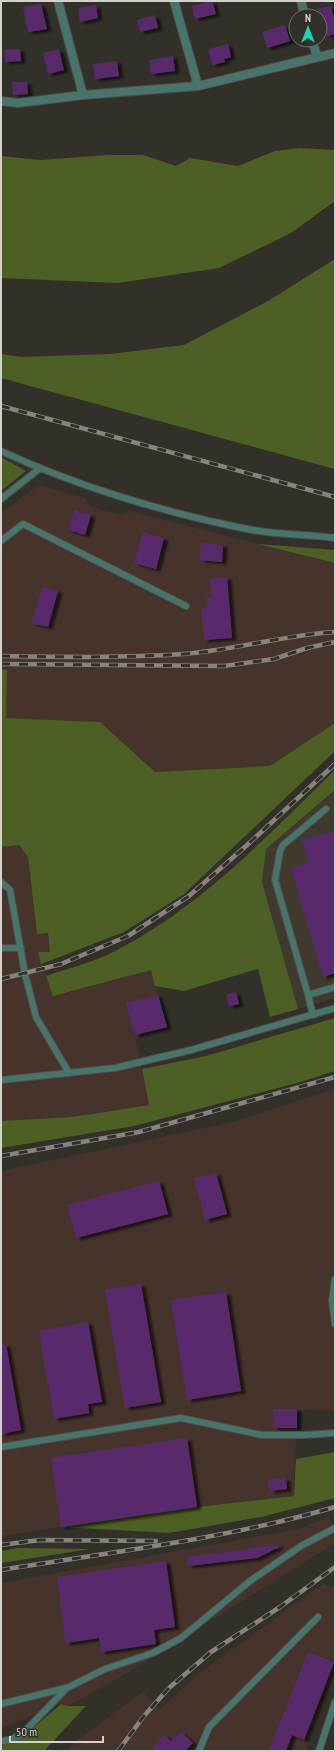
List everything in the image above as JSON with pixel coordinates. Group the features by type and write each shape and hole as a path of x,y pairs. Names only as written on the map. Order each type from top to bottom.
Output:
{"street":[{"path":"58,1 83,95"},
{"path":"174,1 198,86"},
{"path":"314,48 317,56"},
{"path":"1,101 18,103 83,95 198,86 317,56 335,53"}],"lane":[{"path":"1,450 39,469 175,512 248,530 335,538"},
{"path":"1,499 39,469"},
{"path":"1,541 23,524 186,606"},
{"path":"313,1014 274,876 283,845 326,808"},
{"path":"1,882 10,890 25,974 36,1017 69,1073"},
{"path":"1,948 21,948"},
{"path":"308,995 335,987"},
{"path":"1,1080 115,1068 191,1050 335,1008"},
{"path":"335,1279 332,1301 335,1324"},
{"path":"1,1447 180,1418 262,1435 335,1433"},
{"path":"1,1704 67,1688 105,1669 153,1653 181,1638 250,1581 301,1546 335,1528"},
{"path":"199,1751 209,1727 318,1617"},
{"path":"1,1741 10,1740 21,1735 67,1688"},
{"path":"319,1751 335,1702"}],"shaded area":[{"path":"39,485 85,498 92,507 120,515 128,511 335,563 335,723 270,766 155,772 100,722 6,718 7,670 1,669 1,513"},
{"path":"335,791 335,998 298,1009 262,882 266,849"},
{"path":"19,845 28,857 37,934 48,933 50,952 38,953 53,996 151,970 167,1027 135,1036 149,1105 72,1117 1,1121 1,847"},
{"path":"335,1089 335,1411 297,1410 294,1496 197,1507 1,1536 1,1172 233,1122"},
{"path":"329,1517 335,1534 335,1543 117,1679 68,1706 61,1704 1,1728 1,1583 298,1529"},
{"path":"323,1584 335,1587 335,1677 306,1751 68,1751 76,1741 144,1691 159,1710 201,1672"}],"green space":[{"path":"299,148 335,150 335,201 291,233 219,268 118,283 1,278 1,156 41,160 107,155 143,155 176,166 190,158 238,166 275,151"},
{"path":"335,259 335,469 1,378 1,354 21,357 110,354 184,345 268,301"},
{"path":"1,457 26,471 1,491"},
{"path":"258,544 335,550 335,563"},
{"path":"1,669 7,670 6,718 100,722 155,772 270,766 335,723 335,751 184,894 124,932 41,964 38,952 50,952 48,933 37,934 28,857 19,845 1,847"},
{"path":"335,770 335,790 266,849 262,882 298,1009 270,1017 258,969 184,991 155,986 151,970 53,996 46,976 109,954 148,932 177,913 259,844"},
{"path":"335,1018 335,1071 297,1083 134,1126 1,1148 1,1121 72,1117 149,1105 142,1069 206,1056"},
{"path":"335,1452 335,1498 261,1517 169,1533 61,1527 197,1507 294,1496 296,1459"},
{"path":"18,1548 90,1549 1,1563 1,1551"},
{"path":"61,1704 68,1706 86,1706 44,1751 1,1751 1,1744 25,1735"}],"building":[{"path":"212,1 216,14 195,19 192,6"},
{"path":"41,4 47,29 28,32 23,7"},
{"path":"96,5 98,18 80,22 78,8"},
{"path":"331,6 335,22 335,34 328,36 328,8 322,8"},
{"path":"155,15 158,28 140,32 137,20"},
{"path":"285,25 288,35 288,42 267,48 262,32"},
{"path":"228,44 231,57 224,59 225,62 212,65 208,49"},
{"path":"20,49 21,61 5,62 4,50"},
{"path":"59,49 64,70 48,74 43,53"},
{"path":"173,56 175,71 151,74 149,60"},
{"path":"117,61 119,76 95,79 93,64"},
{"path":"12,82 27,82 28,94 13,95"},
{"path":"75,510 91,515 85,535 68,530"},
{"path":"143,532 164,538 156,569 134,563"},
{"path":"201,543 223,545 222,562 200,560"},
{"path":"227,577 232,638 204,640 201,609 207,608 206,598 211,597 210,579"},
{"path":"42,587 58,591 48,627 32,623"},
{"path":"335,831 335,973 323,977 291,868 309,863 302,840"},
{"path":"236,992 239,1004 229,1006 226,995"},
{"path":"158,995 167,1027 135,1035 126,1003"},
{"path":"216,1173 227,1214 205,1220 194,1178"},
{"path":"159,1181 168,1214 76,1238 67,1205"},
{"path":"141,1284 161,1402 125,1408 105,1290"},
{"path":"226,1292 241,1391 187,1400 171,1300"},
{"path":"88,1322 102,1402 88,1404 89,1413 54,1419 39,1331"},
{"path":"6,1344 21,1430 1,1434 1,1345"},
{"path":"273,1409 297,1409 297,1428 273,1428"},
{"path":"187,1438 197,1507 61,1527 51,1458"},
{"path":"286,1478 287,1489 270,1491 268,1480"},
{"path":"278,1545 279,1547 257,1558 188,1566 187,1557"},
{"path":"166,1561 175,1627 154,1630 156,1644 101,1652 99,1638 66,1643 57,1577"},
{"path":"308,1652 334,1662 304,1740 292,1735 286,1751 269,1751"},
{"path":"181,1732 193,1743 185,1751 150,1751 164,1735 171,1741"}],"railway":[{"path":"1,406 335,497"},
{"path":"1,656 115,657 184,654 297,636 335,632"},
{"path":"1,664 224,666 274,659 307,648 335,642"},
{"path":"1,979 61,964 128,936 189,896 335,764"},
{"path":"1,1156 139,1132 335,1077"},
{"path":"1,1570 169,1544 252,1528 335,1507"},
{"path":"1,1545 40,1540 156,1541"},
{"path":"118,1751 144,1716 169,1688 211,1652 280,1607 335,1567"}]}
